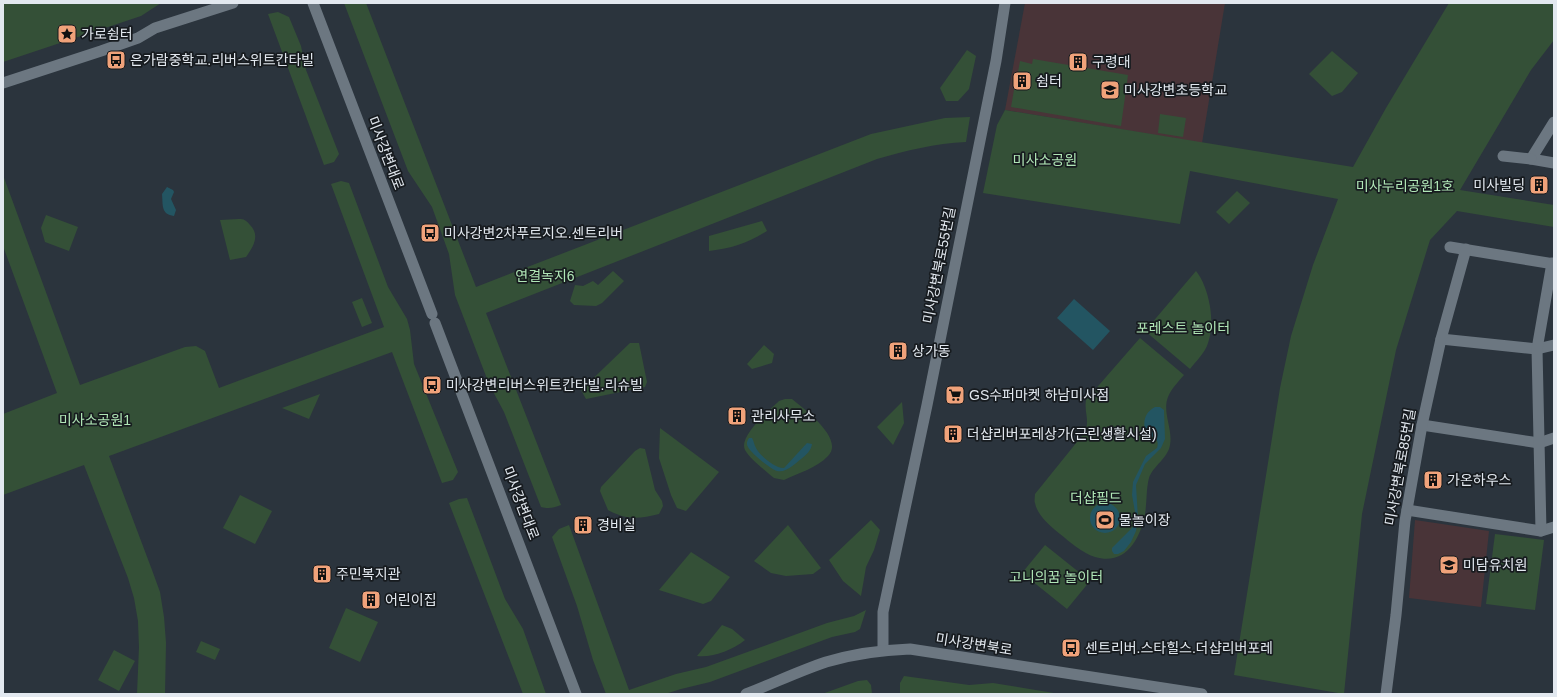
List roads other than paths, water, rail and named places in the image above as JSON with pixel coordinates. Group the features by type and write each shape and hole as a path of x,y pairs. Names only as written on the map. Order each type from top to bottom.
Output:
{"street":[{"path":"3,82 101,51 138,38 155,28 233,3"},
{"name":"미사강변대로","path":"312,3 488,459 576,694"},
{"name":"미사강변북로55번길","path":"883,650 882,618 884,604 927,405 996,61 1005,3"},
{"path":"1530,159 1554,122"},
{"path":"1503,156 1554,162"},
{"path":"1450,247 1553,263 1537,349 1541,531"},
{"name":"미사강변북로85번길","path":"1386,694 1407,510 1422,424 1441,339 1466,249"},
{"path":"1441,339 1537,349 1554,345"},
{"path":"1422,424 1539,442 1554,438"},
{"path":"1407,510 1541,531 1554,527"},
{"name":"미사강변북로","path":"746,694 826,662 853,655 883,650 910,649 1202,694"}],"water":[{"path":"167,187 174,192 171,199 176,210 174,216 167,213 163,206 162,194"},
{"path":"1074,299 1110,331 1093,350 1057,318"},
{"path":"1155,407 1160,407 1164,410 1165,439 1161,448 1145,464 1136,485 1138,518 1136,531 1131,542 1124,551 1114,554 1112,548 1133,527 1135,512 1132,495 1133,482 1146,456 1157,448 1158,445 1157,440 1146,433 1144,425 1145,418"},
{"path":"749,438 752,438 755,447 764,458 781,468 784,468 807,443 812,444 808,453 793,466 784,471 777,471 757,457 750,450 747,446 747,441"},
{"name":"물놀이장","path":"1105,503 1116,507 1120,518 1116,529 1105,533 1094,529 1090,518 1094,507"}],"place":[{"name":"가로쉼터","path":"67,34"},
{"name":"은가람중학교.리버스위트칸타빌","path":"116,60"},
{"name":"구령대","path":"1078,62"},
{"name":"쉼터","path":"1022,81"},
{"name":"미사강변초등학교","path":"1110,90"},
{"name":"미사빌딩","path":"1539,185"},
{"name":"미사강변2차푸르지오.센트리버","path":"430,233"},
{"name":"상가동","path":"898,351"},
{"name":"미사강변리버스위트칸타빌.리슈빌","path":"432,385"},
{"name":"GS수퍼마켓 하남미사점","path":"955,395"},
{"name":"관리사무소","path":"737,416"},
{"name":"더샵리버포레상가(근린생활시설)","path":"953,434"},
{"name":"가온하우스","path":"1433,480"},
{"name":"물놀이장","path":"1105,520"},
{"name":"경비실","path":"583,525"},
{"name":"미담유치원","path":"1449,565"},
{"name":"주민복지관","path":"322,574"},
{"name":"어린이집","path":"371,600"},
{"name":"센트리버.스타힐스.더샵리버포레","path":"1071,648"}],"park label":[{"name":"미사소공원","path":"1045,160"},
{"name":"미사누리공원1호","path":"1405,186"},
{"name":"연결녹지6","path":"545,276"},
{"name":"포레스트 놀이터","path":"1183,328"},
{"name":"미사소공원1","path":"95,420"},
{"name":"더샵필드","path":"1096,498"},
{"name":"고니의꿈 놀이터","path":"1056,577"}]}
